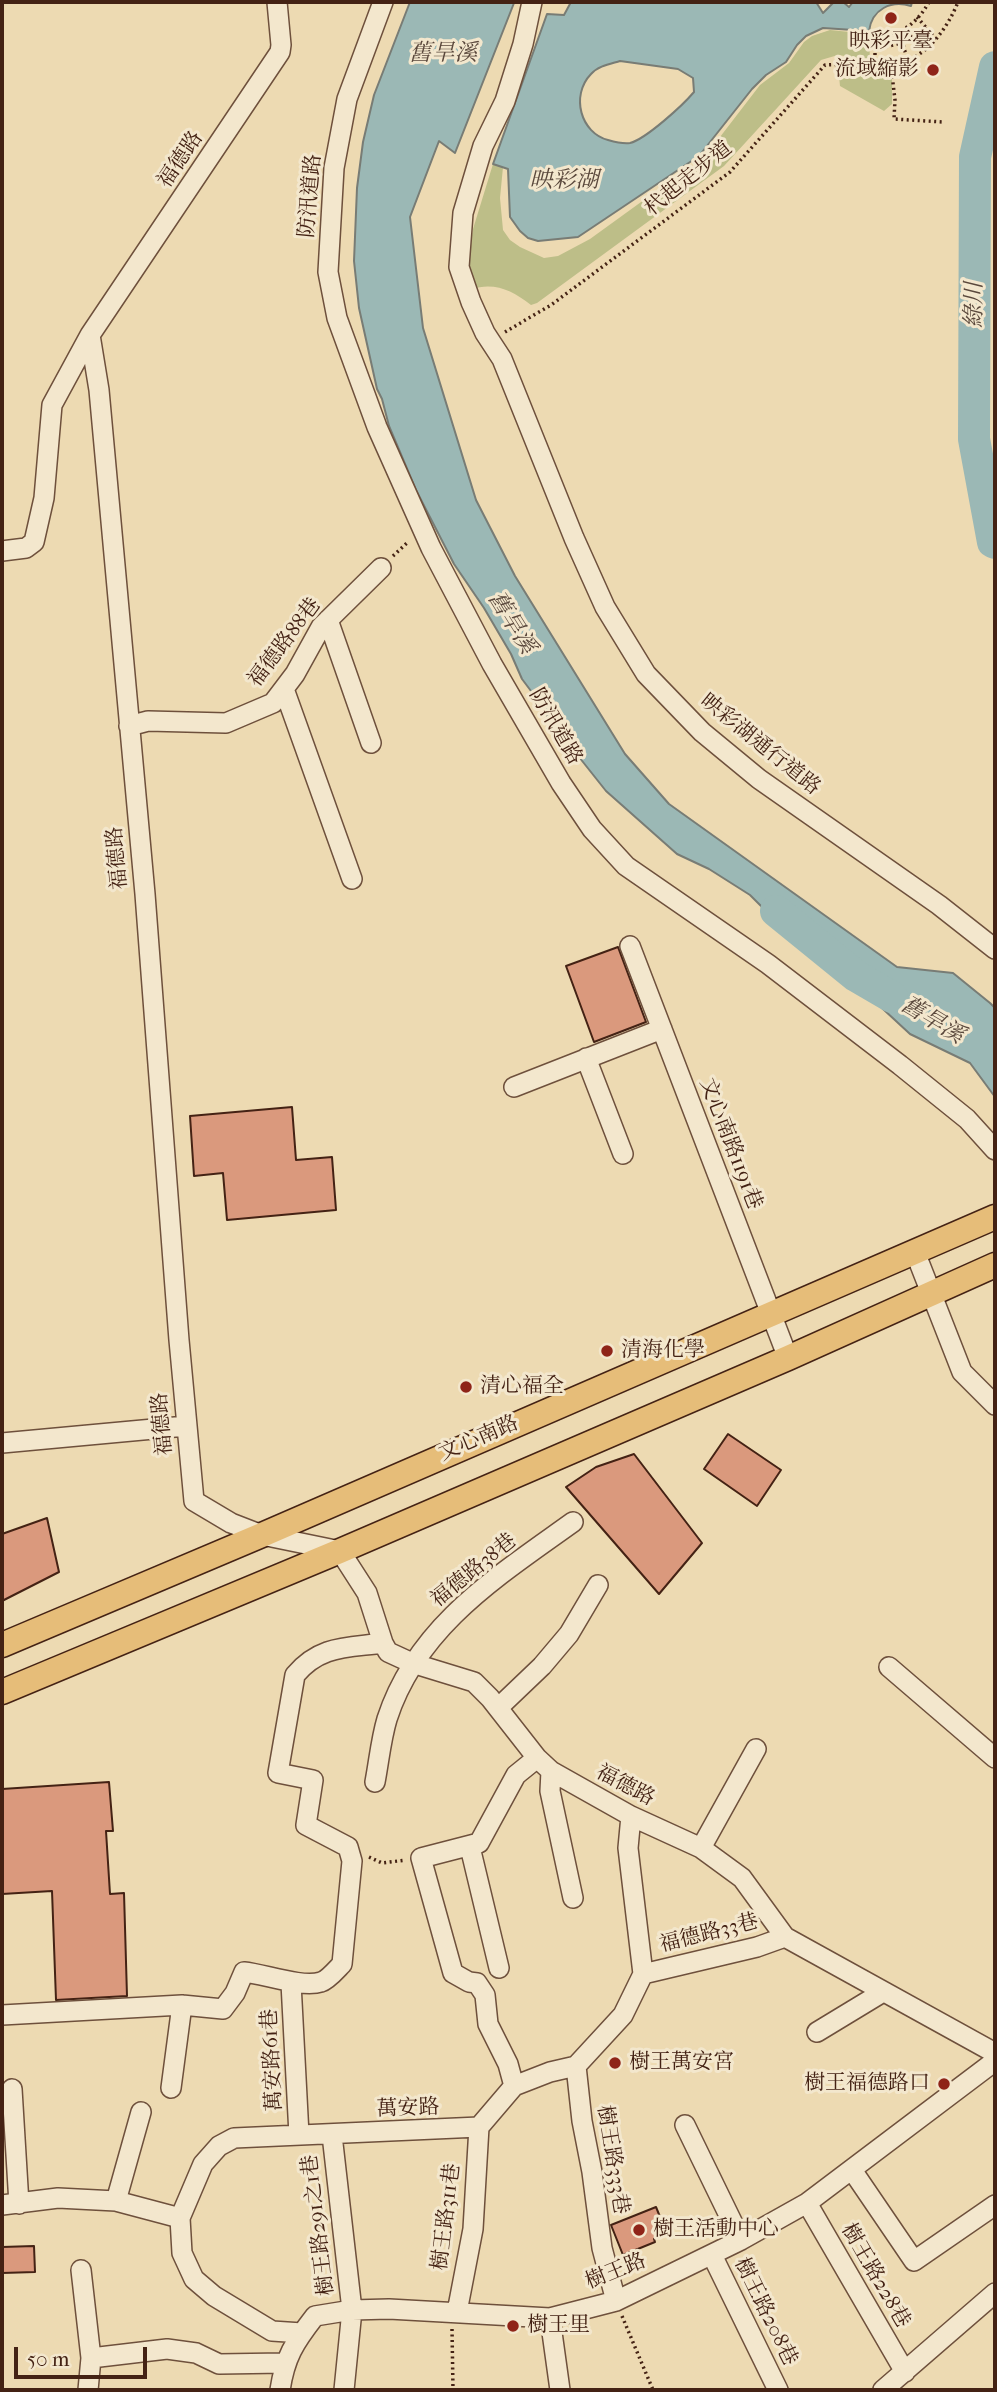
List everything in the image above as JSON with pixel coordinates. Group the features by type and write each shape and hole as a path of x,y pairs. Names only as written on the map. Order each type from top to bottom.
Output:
{"main road":[{"name":"文心南路","path":"2,1645 995,1217"},
{"path":"2,1692 340,1551 788,1358 995,1265"}],"street":[{"name":"福德路","path":"2,551 26,548 34,542 44,498 52,405 90,335 280,52 277,2"},
{"name":"防汛道路","path":"383,2 347,99 334,168 328,271 337,318 377,427 422,529 492,664 561,783 592,829 626,866 768,964 889,1056 967,1119 995,1150"},
{"name":"映彩湖通行道路","path":"531,2 523,44 505,101 482,146 463,213 459,267 471,302 489,340 502,359 574,538 605,607 646,674 702,732 759,779 939,905 995,949"},
{"name":"福德路","path":"90,335 99,390 145,894 194,1501 231,1523 262,1535 340,1551"},
{"name":"福德路88巷","path":"129,726 148,721 226,723 273,703 295,674 321,627 381,568"},
{"path":"328,620 371,743"},
{"path":"284,689 352,879"},
{"name":"文心南路1191巷","path":"630,946 788,1358"},
{"path":"514,1087 662,1029"},
{"path":"586,1058 623,1154"},
{"path":"915,1252 962,1372 995,1405"},
{"path":"2,1443 186,1426"},
{"name":"福德路38巷","path":"375,1782 387,1719 412,1663 452,1614 573,1522"},
{"path":"2,2015 182,2006 223,2010 235,1993 244,1972 264,1974 291,1983 321,1982 342,1964 352,1861 348,1847 306,1825 313,1780 278,1773 295,1675 306,1662 322,1652 383,1643 367,1593 340,1551"},
{"path":"498,1708 542,1666 569,1634 598,1585"},
{"name":"福德路","path":"383,1643 388,1651 412,1663 474,1682 544,1764 631,1816 702,1848 742,1878 785,1937 995,2053"},
{"path":"888,1667 995,1758"},
{"path":"702,1848 756,1749"},
{"path":"514,2086 508,2064 488,2024 485,1995 477,1983 469,1982 453,1973 421,1858 478,1843 516,1775 544,1764 573,1898"},
{"path":"479,2127 514,2086 550,2072 576,2066 623,2015 643,1974 628,1848 631,1816"},
{"path":"470,1847 499,1968"},
{"name":"福德路33巷","path":"643,1974 757,1947 785,1937"},
{"name":"萬安路61巷","path":"291,1983 299,2134"},
{"path":"817,2032 883,1992"},
{"path":"171,2088 182,2006"},
{"name":"樹王路","path":"280,2390 284,2363 315,2316 352,2310 457,2312 550,2318 616,2301 712,2255 807,2203 995,2061"},
{"name":"樹王路333巷","path":"576,2066 602,2248 616,2301"},
{"path":"12,2089 10,2204 58,2198 116,2202 180,2218"},
{"path":"116,2202 141,2112"},
{"path":"685,2125 741,2240"},
{"name":"萬安路","path":"302,2333 272,2331 214,2297 194,2279 182,2253 180,2218 203,2164 219,2146 234,2138 479,2127"},
{"name":"樹王路311巷","path":"457,2312 473,2229 479,2127"},
{"name":"樹王路291之1巷","path":"332,2135 352,2310 344,2390"},
{"path":"852,2170 914,2261 995,2205"},
{"name":"樹王路228巷","path":"807,2203 905,2372"},
{"name":"樹王路208巷","path":"712,2255 778,2390"},
{"path":"81,2270 91,2358 88,2390"},
{"path":"883,2390 995,2293"},
{"path":"550,2318 560,2390"},
{"path":"91,2358 167,2349 196,2353 219,2364 284,2363"}],"path":[{"path":"875,66 875,38 899,31 919,17 929,2"},
{"name":"杙起走步道","path":"489,340 522,324 551,305 730,172 825,65 891,66 918,54 936,39 951,18 958,2"},
{"path":"919,17 936,39"},
{"path":"875,49 902,43 926,27"},
{"path":"899,31 907,59"},
{"path":"891,66 894,119 943,122"},
{"path":"381,568 422,529"},
{"path":"348,1847 382,1863 421,1858"},
{"path":"616,2301 653,2390"},
{"path":"453,2390 452,2327 457,2312"}],"green space":[{"path":"830,30 869,34 870,60 838,55 821,60 724,166 537,303 531,305 517,295 496,287 471,289 468,260 473,229 493,164 503,167 500,198 503,230 510,240 544,258 558,256 590,239 700,163 760,85 789,63 804,42"},
{"path":"842,72 892,72 892,104 884,111 840,86 839,76"}],"water":[{"name":"舊旱溪","path":"410,2 514,3 455,153 439,141 410,217 423,328 476,500 515,576 625,754 669,804 897,967 953,973 995,1008 995,1097 970,1063 910,1034 883,1009 833,951 773,918 750,895 709,869 677,854 606,791 557,734 540,703 522,679 484,608 454,564 416,490 389,426 377,389 359,308 354,261 357,188 363,142 374,95"},
{"name":"映彩湖","path":"571,2 816,2 823,13 834,2 843,2 849,7 853,2 912,2 911,6 890,5 878,12 869,31 823,28 806,36 786,62 766,75 752,89 699,156 578,237 538,241 528,238 510,217 508,169 493,164 547,14 564,15","holes":["620,61 678,69 693,78 694,92 664,121 637,140 630,143 608,140 591,130 585,122 580,103 581,93 585,83 597,69"]}],"building":[{"path":"618,947 646,1022 594,1042 566,966"},
{"path":"292,1107 296,1160 332,1157 336,1210 227,1220 223,1173 194,1176 190,1116"},
{"path":"728,1434 781,1470 757,1506 704,1469"},
{"path":"634,1454 702,1543 659,1594 566,1487 596,1467"},
{"path":"47,1518 59,1572 2,1601 2,1534"},
{"path":"109,1782 113,1831 106,1831 110,1894 124,1893 127,1996 56,2000 52,1891 2,1894 2,1789"},
{"name":"樹王活動中心","path":"656,2207 667,2234 623,2255 611,2225"},
{"path":"34,2246 35,2272 2,2273 2,2247"}],"waterway":[{"name":"綠川","path":"995,67 975,157 974,439 995,543"},
{"name":"舊旱溪","path":"776,911 856,976 892,997"}],"place":[{"name":"映彩平臺","path":"891,18"},
{"name":"流域縮影","path":"933,70"},
{"name":"清海化學","path":"607,1351"},
{"name":"清心福全","path":"466,1387"},
{"name":"樹王萬安宮","path":"615,2063"},
{"name":"樹王福德路口","path":"944,2084"},
{"name":"樹王活動中心","path":"639,2230"},
{"name":"樹王里","path":"513,2326"}]}
